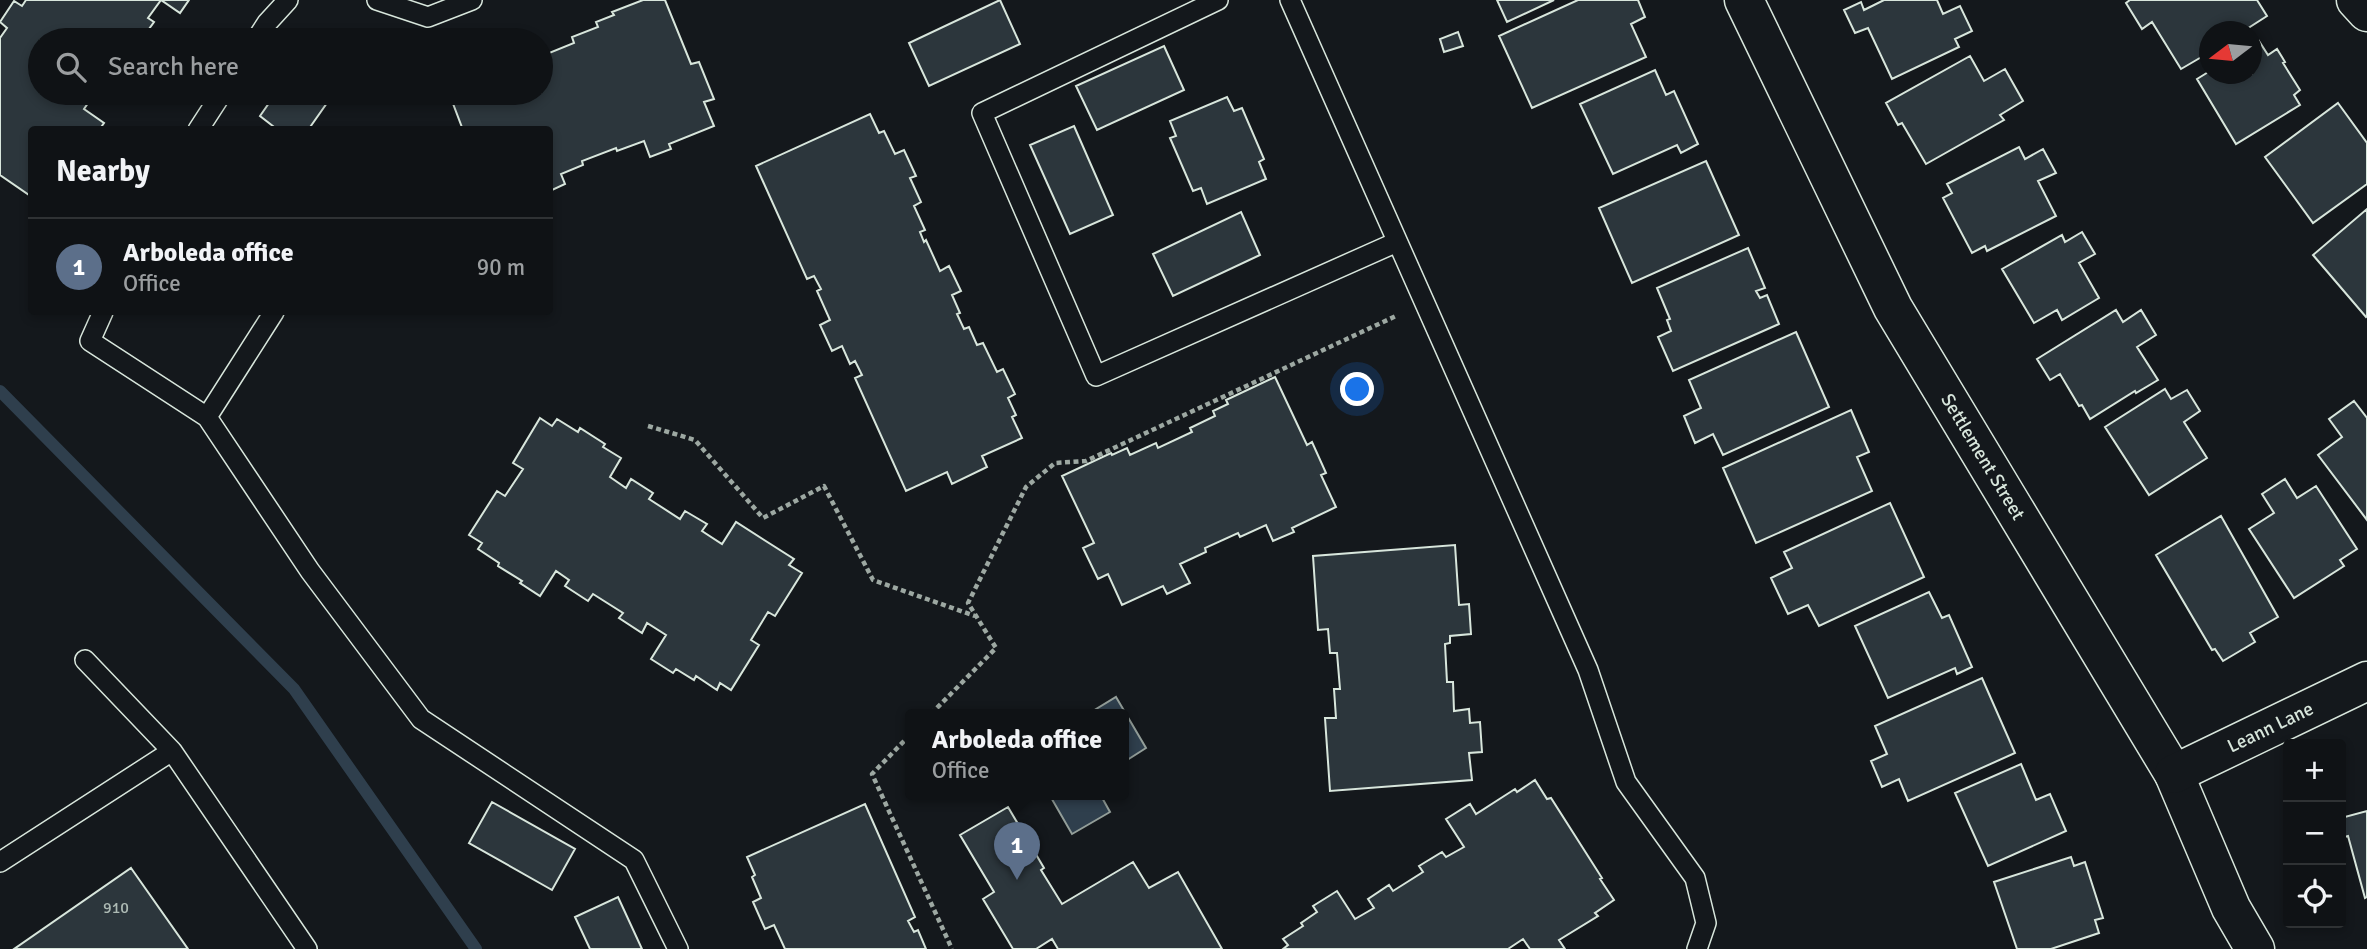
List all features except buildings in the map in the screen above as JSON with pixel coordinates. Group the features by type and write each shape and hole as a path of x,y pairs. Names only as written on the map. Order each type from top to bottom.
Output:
{"street":[{"name":"Settlement Street","path":"1744,0 1893,307 2174,774 2231,908 2255,949"},
{"path":"2356,0 2367,12"},
{"name":"Leann Lane","path":"2174,774 2367,681"},
{"path":"2223,949 2231,908"}],"lane":[{"path":"264,28 288,0"},
{"path":"377,0 428,17 472,0"},
{"path":"1218,0 982,113 1096,376 1397,242"},
{"path":"1290,0 1588,670 1626,782 1695,878 1706,923 1697,949"},
{"path":"201,126 214,105"},
{"path":"102,315 90,341 207,417 310,570 421,719 634,860 678,949"},
{"path":"207,417 272,315"},
{"path":"85,660 172,751 307,949"},
{"path":"0,862 172,751"}],"path":[{"path":"936,709 996,648 968,603 1026,487 1055,463 1086,461 1424,303"},
{"path":"648,426 695,440 762,518 824,486 873,580 976,616"},
{"path":"905,740 872,774 952,949"}],"water":[{"path":"1116,697 1123,709 1096,709"},
{"path":"1129,719 1146,748 1129,759"},
{"path":"1052,800 1103,800 1110,812 1072,834"}],"waterway":[{"path":"0,391 294,689 476,949"}],"place":[{"name":"Arboleda office","path":"1017,880"}]}
